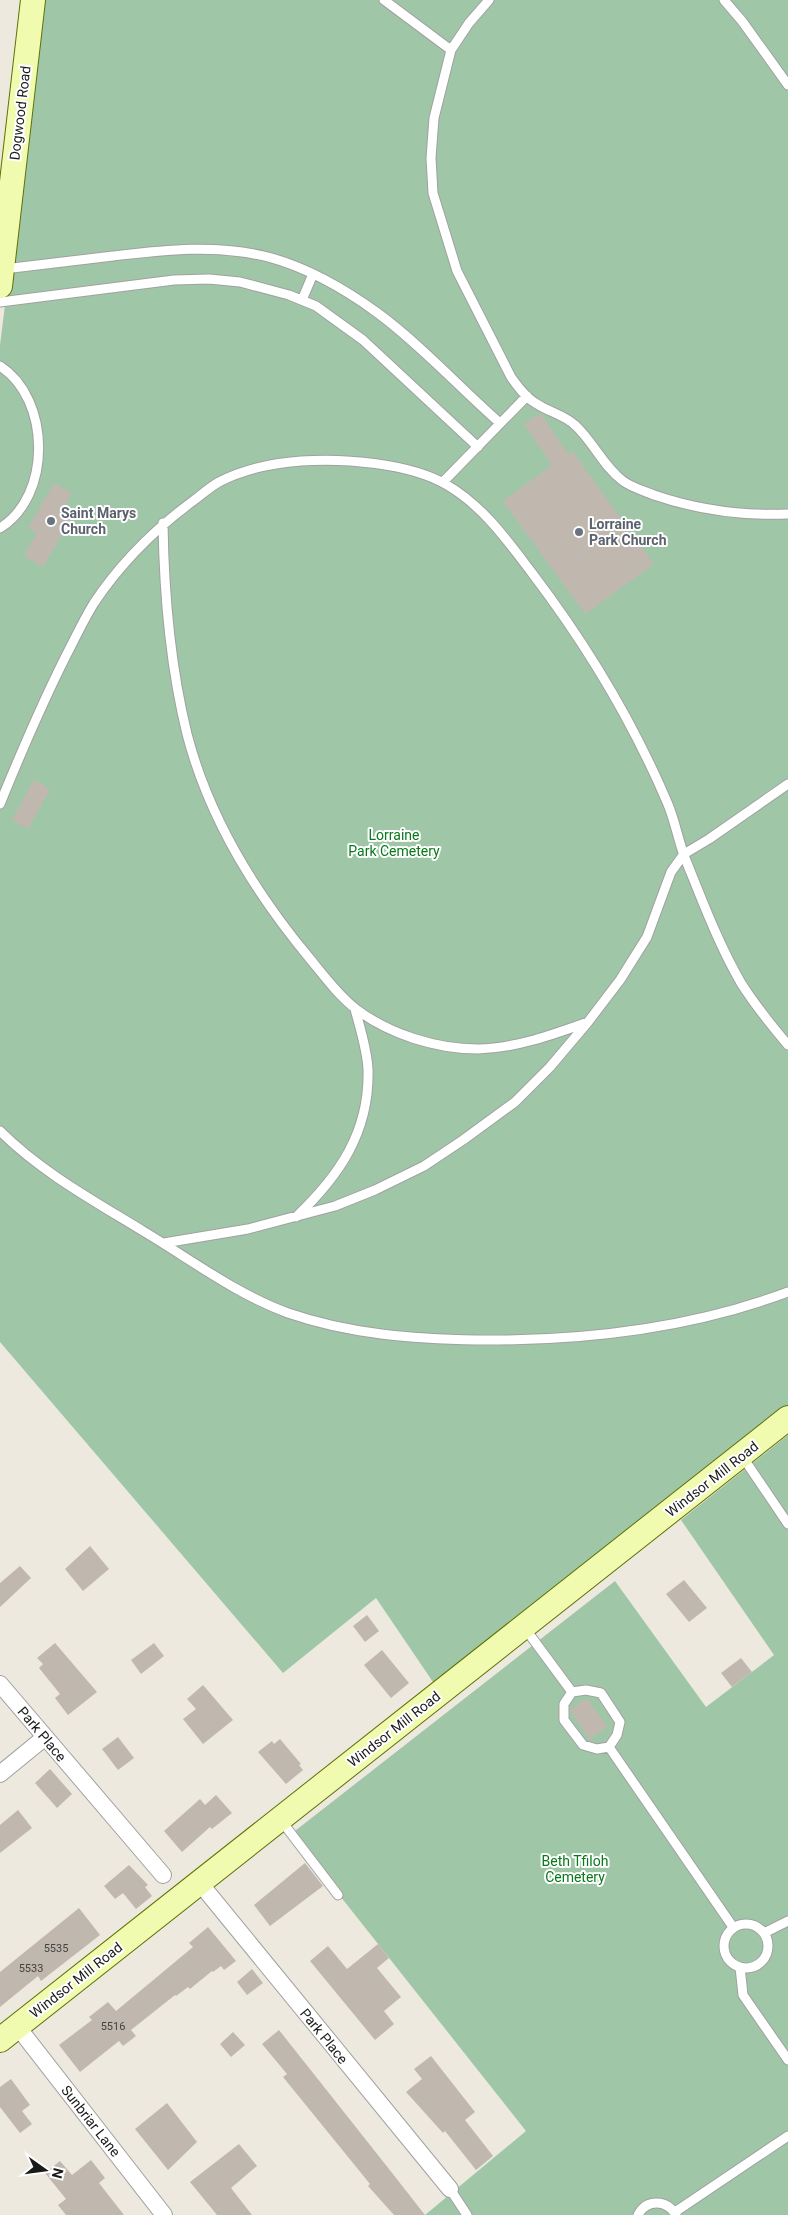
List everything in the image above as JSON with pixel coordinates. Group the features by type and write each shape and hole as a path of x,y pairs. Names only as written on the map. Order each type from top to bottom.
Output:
{"main road":[{"name":"Dogwood Road","path":"1,278 33,0"},
{"name":"Windsor Mill Road","path":"8,2033 788,1418"}],"street":[{"name":"Park Place","path":"0,1684 44,1738 163,1875"},
{"path":"0,1774 44,1738"},
{"name":"Park Place","path":"199,1882 450,2189"},
{"name":"Sunbriar Lane","path":"8,2033 164,2215"}],"lane":[{"path":"384,0 451,50"},
{"path":"489,0 469,23 451,50 434,118 431,158 433,193 457,271 493,346 511,377 519,389 536,404 547,408 576,425 606,466 624,482 632,486 674,502 724,512 758,515 788,514"},
{"path":"724,0 742,21 788,85"},
{"path":"1,278 172,249 209,248 268,257 313,274 355,297 381,316 500,423"},
{"path":"302,300 313,274"},
{"path":"0,302 174,280 209,279 248,284 302,300 316,306 363,340 478,447"},
{"path":"0,366 7,370 24,392 34,414 38,440 37,469 30,492 20,511 0,528"},
{"path":"443,482 527,396"},
{"path":"0,804 57,674 94,604 123,566 163,523 218,482 251,470 289,462 326,459 371,462 407,470 443,482 470,500 504,536 567,618 612,691 669,805 684,854 720,944 763,1015 788,1045"},
{"path":"163,523 164,580 171,642 187,734 200,778 235,854 261,895 290,935 330,983 355,1009 380,1024 408,1036 452,1046 476,1049 498,1047 536,1040 588,1022"},
{"path":"164,1243 248,1229 294,1218 335,1206 375,1190 424,1166 515,1102 550,1067 620,980 647,936 671,872 684,854 709,840 788,784"},
{"path":"294,1218 321,1193 337,1173 350,1151 360,1125 368,1069 355,1009"},
{"path":"0,1131 21,1152 56,1176 254,1298 287,1312 354,1330 395,1336 504,1340 577,1337 643,1329 709,1316 788,1292"},
{"path":"741,1456 788,1524"},
{"path":"524,1627 572,1692"},
{"path":"586,1690 601,1693 620,1722 617,1735 610,1747 597,1749 583,1745 564,1720 564,1704 572,1692 586,1690"},
{"path":"610,1747 733,1927"},
{"path":"280,1819 338,1895"},
{"path":"764,1933 788,1921"},
{"path":"742,1923 754,1925 768,1939 765,1957 753,1967 740,1967 728,1960 723,1949 725,1937 733,1927 742,1923"},
{"path":"740,1967 743,1995 788,2060"},
{"path":"638,2215 644,2206 657,2202 663,2203 676,2214 788,2136"},
{"path":"450,2189 468,2215"}],"green space":[{"name":"Lorraine Park Cemetery","path":"43,0 788,0 788,1408 435,1685 376,1598 283,1673 0,1342 0,345"},
{"name":"Beth Tfiloh Cemetery","path":"788,1435 788,2215 425,2215 526,2131 291,1834 615,1581 706,1707 774,1655 681,1520"}],"building":[{"name":"Lorraine Park Church","path":"541,414 568,454 572,451 654,564 585,614 503,501 552,465 524,424"},
{"name":"Saint Marys Church","path":"54,483 72,493 63,509 73,515 43,567 24,556 37,533 28,528"},
{"path":"34,780 50,789 28,829 12,820"},
{"path":"90,1546 109,1569 83,1591 65,1569"},
{"path":"20,1566 31,1578 0,1607 0,1583"},
{"path":"684,1580 707,1608 689,1622 666,1594"},
{"path":"367,1615 379,1631 365,1642 353,1626"},
{"path":"55,1643 97,1692 68,1715 55,1698 60,1694 39,1668 43,1664 37,1658"},
{"path":"154,1643 164,1656 141,1674 131,1660"},
{"path":"382,1650 409,1683 391,1698 364,1665"},
{"path":"741,1658 752,1672 732,1687 721,1673"},
{"path":"203,1685 233,1720 203,1744 183,1719 196,1709 187,1699"},
{"path":"587,1698 607,1727 589,1739 570,1710"},
{"path":"118,1737 134,1758 118,1770 102,1749"},
{"path":"280,1739 301,1764 299,1765 303,1770 286,1784 258,1752 272,1741 274,1744"},
{"path":"50,1769 72,1794 57,1808 35,1783"},
{"path":"216,1795 232,1813 212,1829 210,1827 182,1852 164,1831 200,1799 205,1805"},
{"path":"18,1810 32,1828 0,1853 0,1825"},
{"path":"305,1863 323,1886 270,1926 254,1905"},
{"path":"129,1865 148,1885 145,1887 152,1896 136,1909 123,1893 115,1899 104,1886"},
{"path":"79,1908 100,1935 41,1981 38,1976 0,2007 0,1972"},
{"path":"208,1927 236,1961 224,1970 221,1966 212,1971 190,1989 188,1987 175,1995 131,2030 136,2036 123,2046 119,2041 80,2072 59,2045 92,2020 89,2017 108,2002 116,2011 193,1947 189,1943"},
{"path":"378,1944 389,1958 377,1968 401,1997 384,2011 394,2024 375,2040 310,1961 328,1946 347,1969"},
{"path":"252,1969 263,1983 247,1995 237,1982"},
{"path":"279,2030 425,2215 394,2215 368,2186 370,2184 283,2077 287,2074 262,2044"},
{"path":"233,2032 245,2045 231,2057 220,2044"},
{"path":"431,2056 475,2112 465,2120 493,2156 476,2170 445,2131 443,2133 406,2092 422,2079 414,2069"},
{"path":"11,2079 30,2105 22,2111 32,2124 20,2133 0,2107 0,2087"},
{"path":"167,2103 197,2142 168,2170 135,2129"},
{"path":"239,2144 257,2166 231,2188 252,2215 217,2215 190,2182"},
{"path":"91,2160 105,2178 99,2183 124,2215 66,2215 58,2205 66,2199 45,2173 60,2161 72,2175"}],"place":[{"name":"Saint Marys Church","path":"51,521"},
{"name":"Lorraine Park Church","path":"579,532"}]}
